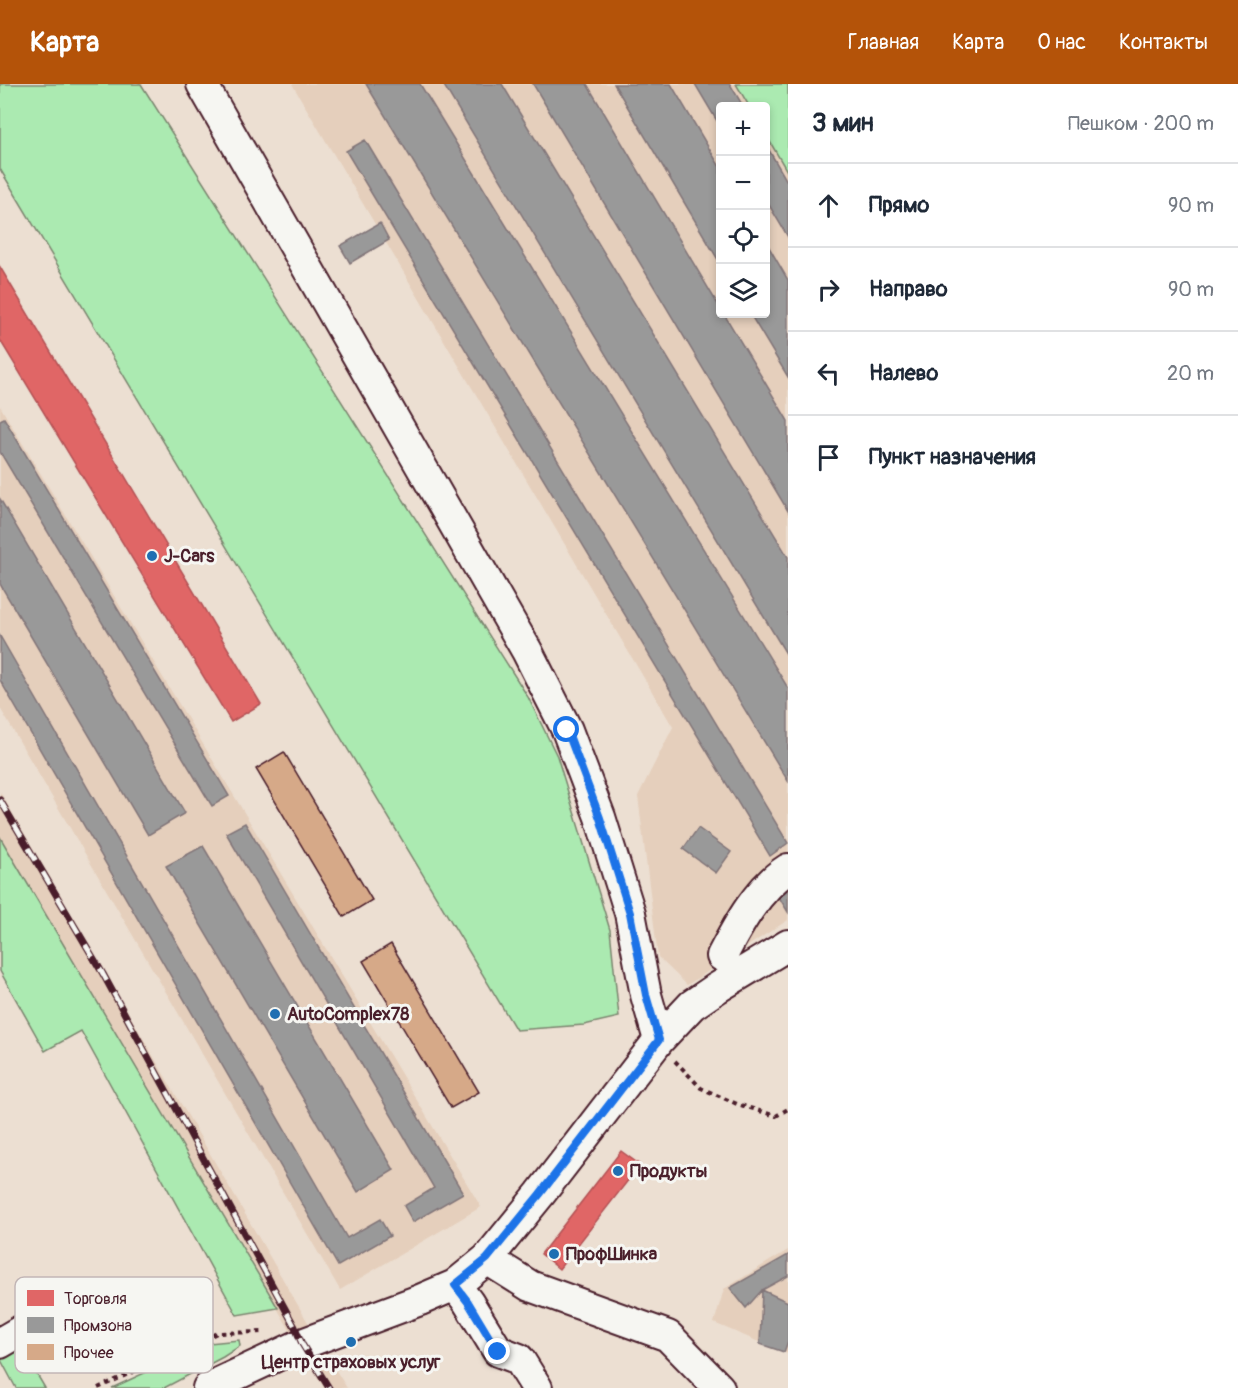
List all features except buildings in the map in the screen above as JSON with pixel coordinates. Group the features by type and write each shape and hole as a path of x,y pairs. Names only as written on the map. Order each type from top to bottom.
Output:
{"street":[{"path":"202,84 521,641 567,730 600,818 630,913 646,995 659,1040"},
{"path":"722,956 737,927 755,902 777,876 788,868"},
{"path":"208,1388 302,1344 455,1285 487,1259 659,1040 692,1005 783,948 755,902"},
{"path":"487,1259 530,1286 668,1336 719,1388"},
{"path":"455,1285 498,1352 519,1359 537,1388"},
{"path":"0,1343 15,1334"}],"path":[{"path":"659,1040 672,1059 701,1088 736,1104 776,1116 788,1109"},
{"path":"213,1335 271,1331"},
{"path":"98,1388 130,1373"}],"shaded area":[{"path":"292,84 736,84 747,102 716,102 716,318 770,318 770,142 788,173 788,920 687,985 658,957 638,796 673,727"},
{"path":"0,406 481,1207 340,1290 0,708"},
{"path":"0,792 347,1388 324,1388 0,837"},
{"path":"788,1250 788,1354 714,1323 724,1289"}],"green space":[{"path":"0,84 141,84 528,697 557,756 610,930 619,1017 584,1025 516,1030 0,169"},
{"path":"736,84 788,84 788,173 770,142 770,102 747,102"},
{"path":"0,837 278,1308 237,1315 81,1031 45,1051 0,971"},
{"path":"15,1340 15,1373 36,1373 45,1388 16,1388 1,1360 0,1352"},
{"path":"239,1340 240,1346 213,1362 213,1343"},
{"path":"144,1373 193,1373 164,1388 112,1388"}],"railway":[{"path":"0,800 103,974 295,1327 302,1344 329,1388"}],"place":[{"name":"J-Cars","path":"152,556"},
{"name":"AutoComplex78","path":"275,1014"},
{"name":"Продукты","path":"618,1171"},
{"name":"ПрофШинка","path":"554,1254"},
{"name":"Центр страховых услуг","path":"351,1342"}],"route":[{"path":"498,1352 455,1285 487,1259 659,1040 646,995 630,913 600,818 567,730"}]}
